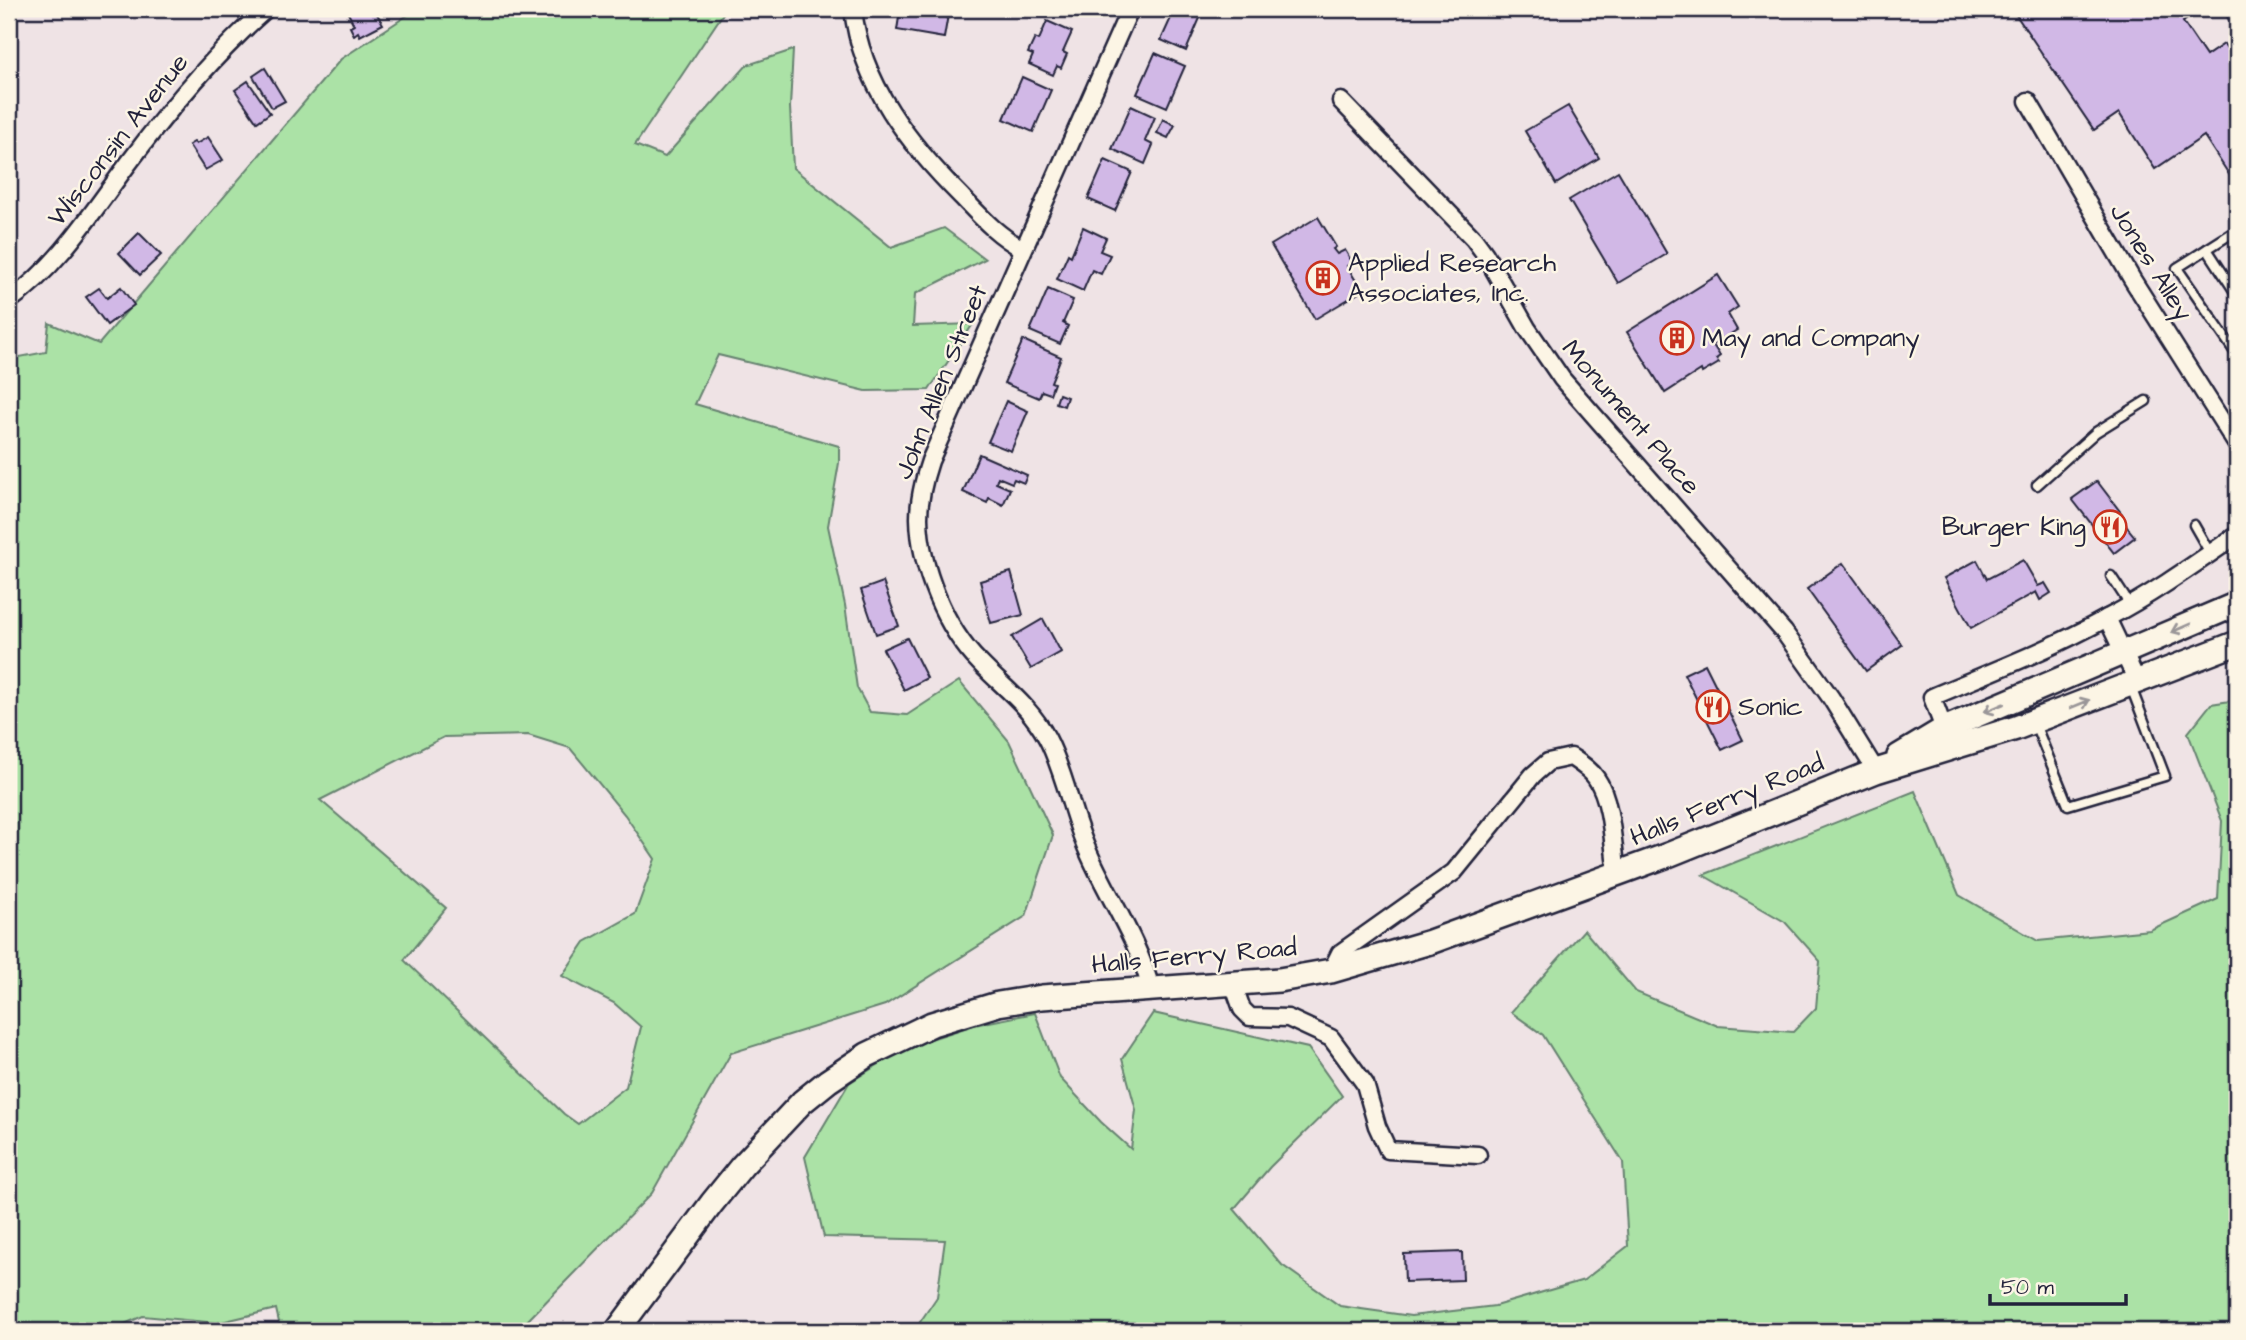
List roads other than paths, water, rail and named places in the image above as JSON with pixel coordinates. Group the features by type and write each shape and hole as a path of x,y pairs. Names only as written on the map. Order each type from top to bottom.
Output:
{"street":[{"name":"Wisconsin Avenue","path":"9,301 44,272 197,77 266,9"},
{"path":"853,9 859,39 870,71 882,98 901,127 934,169 1002,237 1023,249"},
{"name":"John Allen Street","path":"1130,9 930,461 922,486 919,517 922,548 945,612 978,662 1031,712 1049,740 1086,848 1145,966 1151,989"},
{"name":"Monument Place","path":"1341,101 1474,239 1556,371 1784,632 1831,698 1876,771"},
{"name":"Jones Alley","path":"2028,101 2125,268 2237,445"},
{"path":"1944,729 1932,697 2054,645 2107,618 2237,535"},
{"name":"Halls Ferry Road","path":"1876,771 1944,729 2237,604"},
{"path":"2107,618 2124,652 2134,682"},
{"name":"Halls Ferry Road","path":"617,1331 741,1166 802,1102 867,1055 932,1024 998,1004 1042,997 1279,980 1331,971 1430,942 1617,874 1876,771 2034,722 2237,643"},
{"path":"1331,971 1340,953 1454,872 1533,775 1548,762 1571,757 1597,779 1607,806 1617,874"},
{"path":"1233,984 1242,1009 1250,1017 1288,1018 1331,1038 1365,1084 1377,1126 1388,1150 1478,1155"}],"lane":[{"path":"2228,9 2237,21"},
{"path":"2237,230 2177,268 2237,355"},
{"path":"2207,249 2237,295"},
{"path":"2037,485 2096,432 2146,401"},
{"path":"2194,525 2210,553"},
{"path":"2111,576 2130,605"},
{"path":"2034,722 2068,805 2165,776 2134,682"}],"place":[{"name":"Applied Research Associates, Inc.","path":"1323,278"},
{"name":"May and Company","path":"1677,338"},
{"name":"Burger King","path":"2110,527"},
{"name":"Sonic","path":"1713,707"}]}
